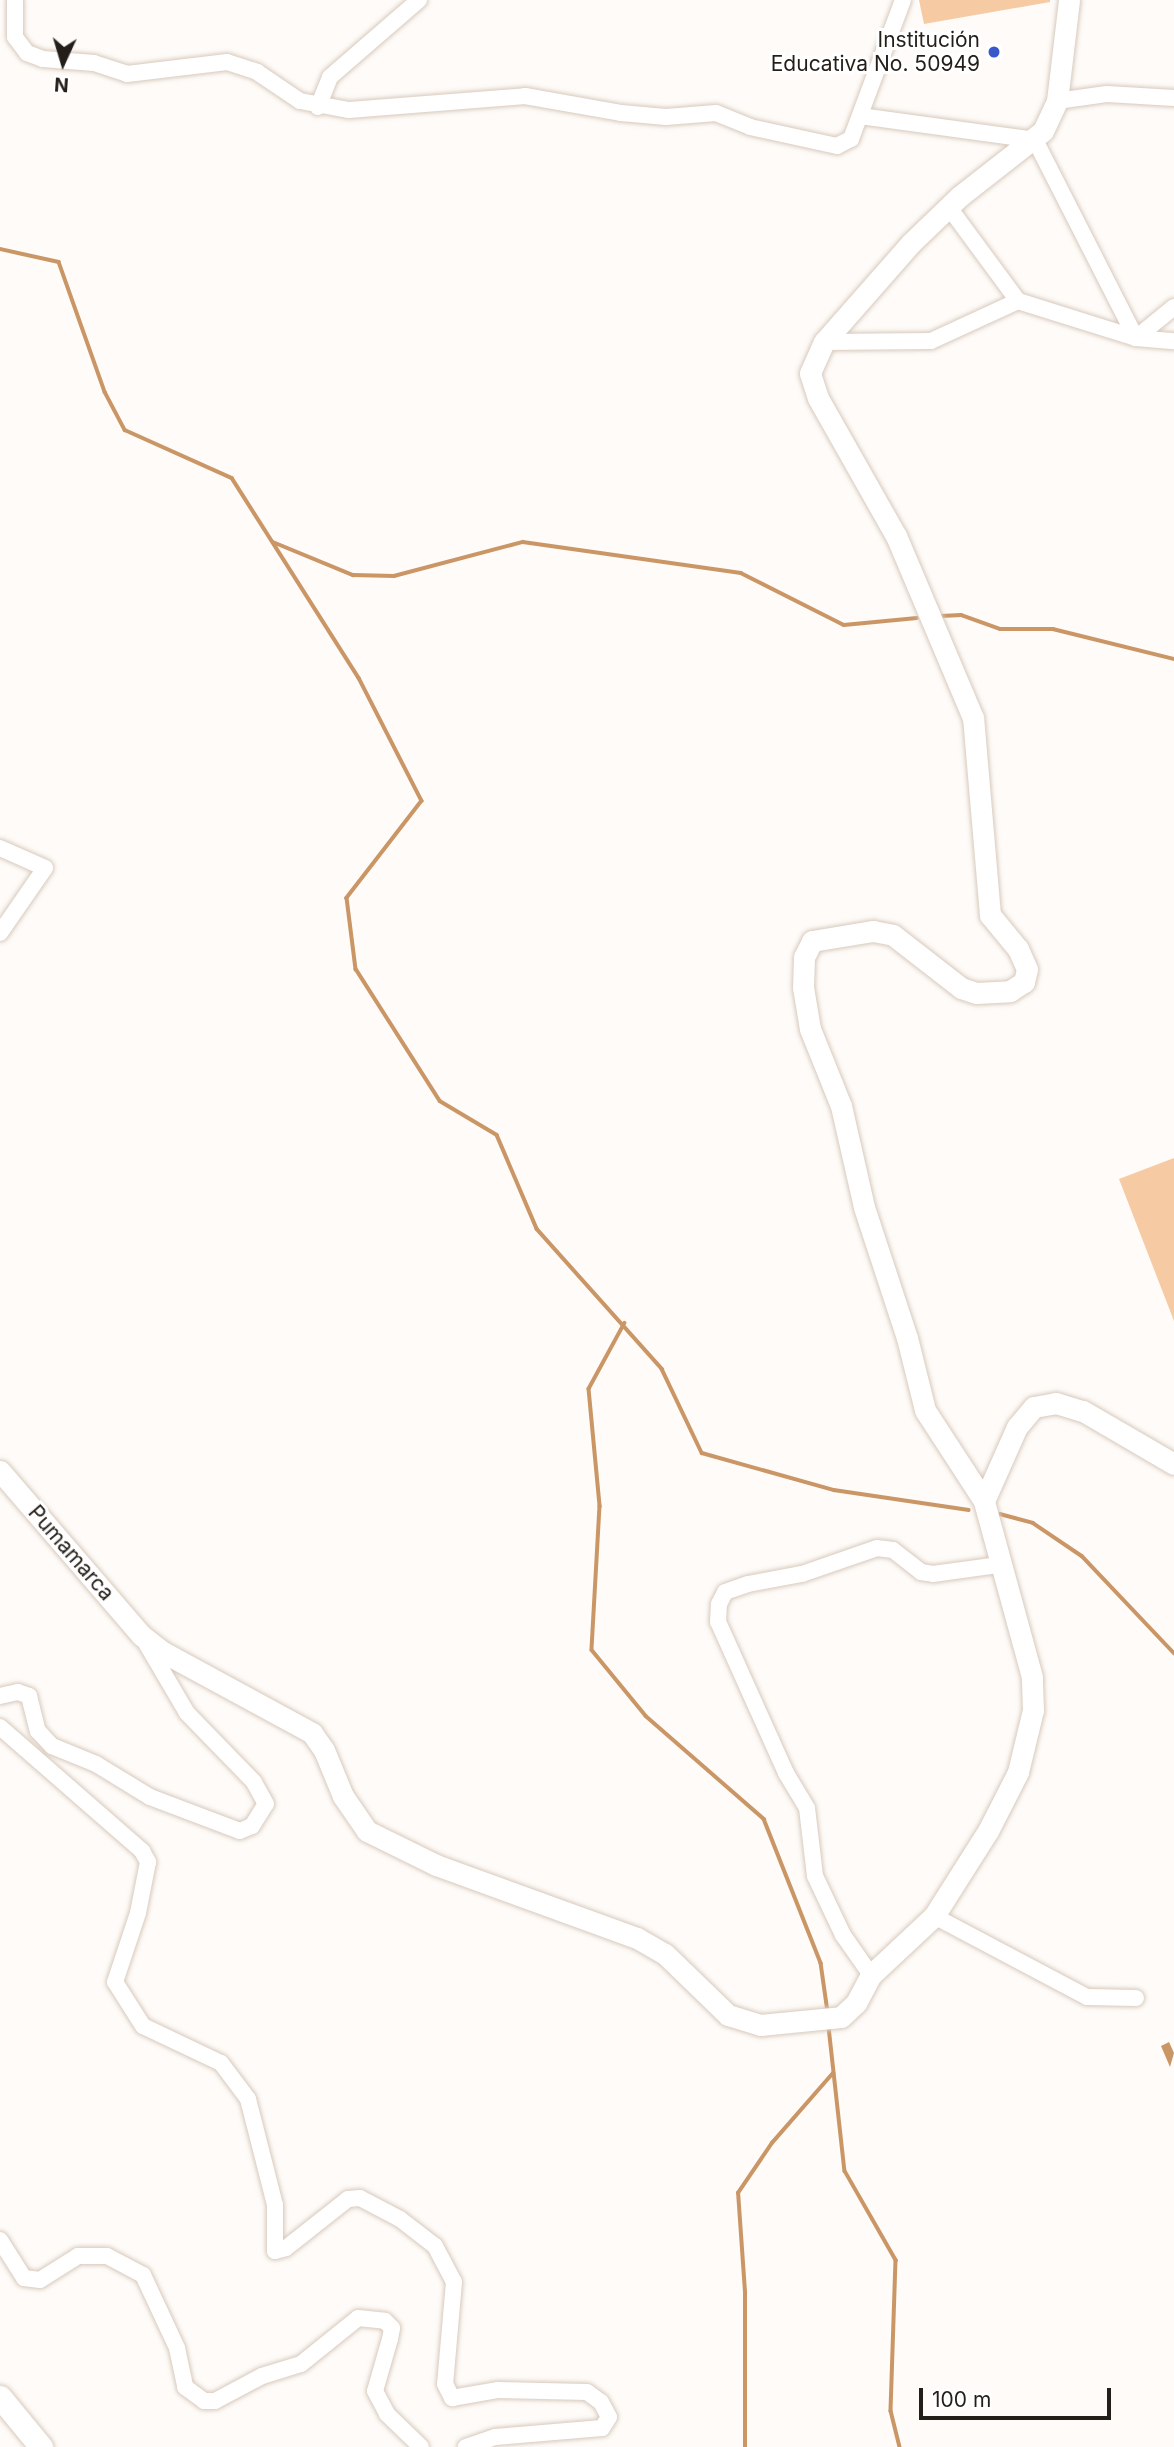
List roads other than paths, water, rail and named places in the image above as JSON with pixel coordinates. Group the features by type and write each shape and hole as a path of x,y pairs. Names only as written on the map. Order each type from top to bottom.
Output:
{"main road":[{"path":"824,342 948,206 1035,140 1057,102 1069,0"},
{"name":"Pumamarca","path":"0,1471 141,1635 163,1652 312,1733 324,1750 343,1796 367,1831 436,1865 637,1938 665,1954 728,2015 760,2025 841,2017 856,2003 871,1975 934,1916 988,1831 1018,1772 1029,1729 1032,1678 999,1565 984,1501 925,1410 907,1338 864,1207 841,1106 810,1029 803,988 804,957 812,941 873,931 893,936 961,988 976,993 1010,991 1024,982 1027,969 1018,949 990,915 973,718 896,536 814,388 811,365 824,342"},
{"path":"984,1501 1017,1427 1034,1407 1056,1403 1083,1411 1174,1464"},
{"path":"0,2397 41,2447"}],"street":[{"path":"15,0 15,37 34,57 94,64 127,74 227,62 257,72 300,100 318,107 349,110 534,96 632,114 716,113 750,127 837,146 850,139 903,0"},
{"path":"318,107 330,77 419,0"},
{"path":"1057,102 1107,94 1174,98"},
{"path":"860,116 1035,140 1136,338"},
{"path":"948,206 1018,301 1136,338 1174,341"},
{"path":"824,342 931,341 1018,301"},
{"path":"1136,338 1174,307"},
{"path":"0,848 45,868 0,933"},
{"path":"871,1975 843,1935 814,1876 807,1808 786,1773 718,1622 719,1604 725,1592 748,1584 802,1574 877,1548 894,1550 921,1572 999,1565"},
{"path":"0,1696 18,1692 29,1696 38,1731 52,1746 150,1797 240,1831 252,1826 266,1804 254,1782 187,1713 141,1635"},
{"path":"0,1727 142,1851 148,1862 138,1913 116,1983 143,2026 221,2063 247,2099 275,2205 272,2239 275,2251 286,2248 348,2199 360,2199 400,2219 435,2246 454,2282 445,2384 452,2398 498,2390 587,2392 601,2402 609,2417 603,2428 495,2437 466,2447"},
{"path":"934,1916 1087,1997 1136,1997"},
{"path":"0,2240 24,2278 40,2280 78,2256 107,2256 144,2275 177,2348 185,2387 204,2401 215,2401 262,2376 301,2364 358,2318 385,2321 392,2328 375,2391 387,2414 421,2447"}],"waterway":[{"path":"0,249 59,262 105,392 125,430 232,478 359,678 422,801 347,898 356,969 440,1101 497,1135 537,1229 662,1369 702,1453 834,1490 969,1510"},
{"path":"273,542 353,575 394,576 523,542 741,573 844,625 917,618"},
{"path":"941,616 961,615 1000,629 1053,629 1174,659"},
{"path":"625,1323 589,1389 600,1506 592,1650 646,1716 764,1819 821,1963 828,2012"},
{"path":"1000,1514 1033,1523 1082,1556 1174,1653"},
{"path":"829,2027 845,2171 896,2260 891,2411 900,2447"},
{"path":"745,2447 745,2292 738,2193 772,2143 833,2073"}],"place":[{"name":"Institución Educativa No. 50949","path":"994,52"}]}
